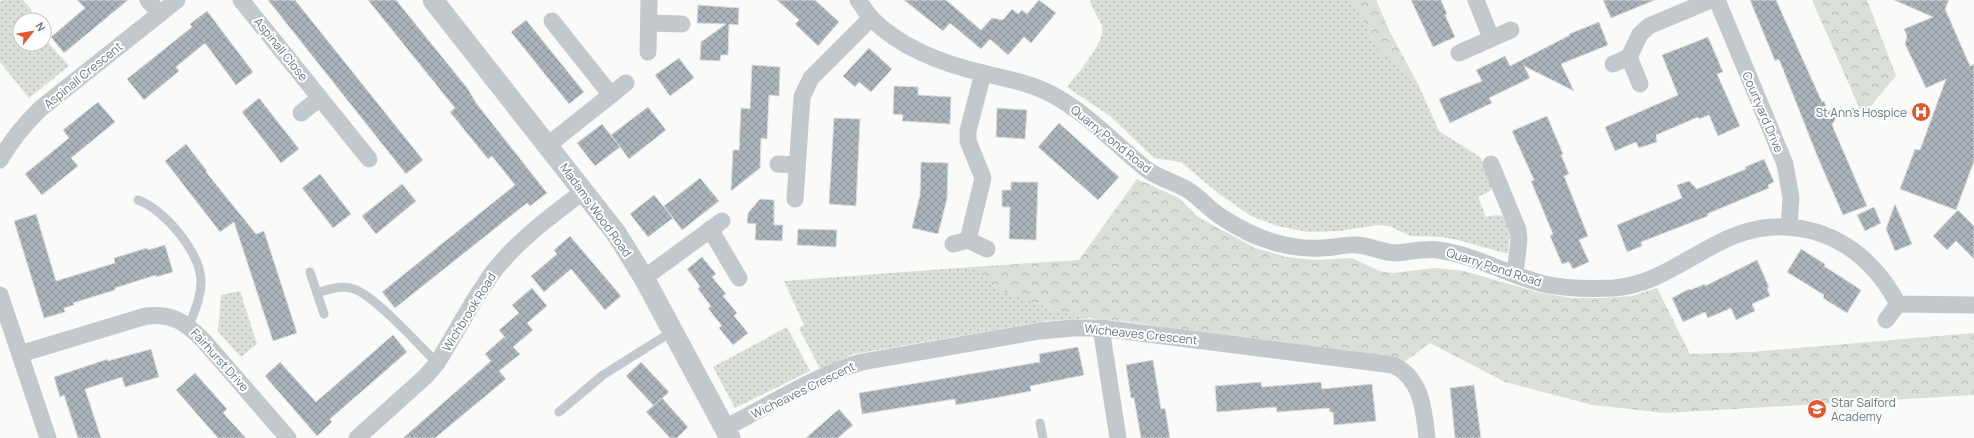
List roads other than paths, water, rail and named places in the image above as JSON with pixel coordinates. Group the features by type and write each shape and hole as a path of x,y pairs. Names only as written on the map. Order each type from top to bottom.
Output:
{"street":[{"path":"148,0 160,14"},
{"name":"Aspinall Crescent","path":"0,160 14,136 40,109 176,0"},
{"name":"Aspinall Close","path":"241,0 369,159"},
{"name":"Madams Wood Road","path":"433,0 616,233 644,278 728,433"},
{"path":"648,52 649,0"},
{"name":"Quarry Pond Road","path":"858,0 872,18 906,43 927,55 983,73 1017,81 1053,94 1098,126 1146,169 1186,188 1222,217 1269,241 1293,247 1320,249 1362,246 1393,253 1435,249 1474,259 1546,284 1571,287 1617,288 1640,282 1662,273 1727,237 1763,228 1789,227 1813,232 1835,240 1856,252 1873,266 1887,284 1898,304"},
{"path":"1476,0 1491,38"},
{"path":"1613,64 1629,57 1640,34 1649,26 1711,0"},
{"name":"Courtyard Drive","path":"1717,0 1785,164 1791,198 1789,227"},
{"path":"795,199 802,97 806,86 811,78 872,18"},
{"path":"552,21 611,95"},
{"path":"649,23 682,24"},
{"path":"1459,53 1511,30"},
{"path":"1629,57 1640,84"},
{"path":"983,73 968,131 968,142 983,178 960,242 987,249"},
{"path":"548,145 626,83"},
{"path":"301,113 320,98"},
{"path":"778,164 797,165"},
{"path":"1491,164 1498,202 1518,230 1519,240 1514,274"},
{"name":"Wichbrook Road","path":"357,438 426,376 437,363 493,272 516,246 537,227 584,191"},
{"path":"644,278 716,225 740,278"},
{"path":"0,295 48,438"},
{"path":"1886,320 1898,304 1974,305"},
{"name":"Fairhurst Drive","path":"20,354 146,316 160,314 175,318 189,326 288,438"},
{"name":"Wicheaves Crescent","path":"728,433 820,379 846,367 862,362 1040,331 1073,328 1101,328 1393,365 1402,369 1416,386 1424,410 1427,438"},
{"path":"1101,328 1118,438"}],"lane":[{"path":"138,200 147,203 160,212 195,257 199,268 201,282 198,303 189,326"},
{"path":"310,272 324,314"},
{"path":"317,292 337,288 355,289 389,316 437,363"},
{"path":"559,412 613,367 673,331"},
{"path":"1040,423 1043,438"}],"place":[{"name":"St Ann's Hospice","path":"1921,112"},
{"name":"Star Salford Academy","path":"1817,409"}]}
